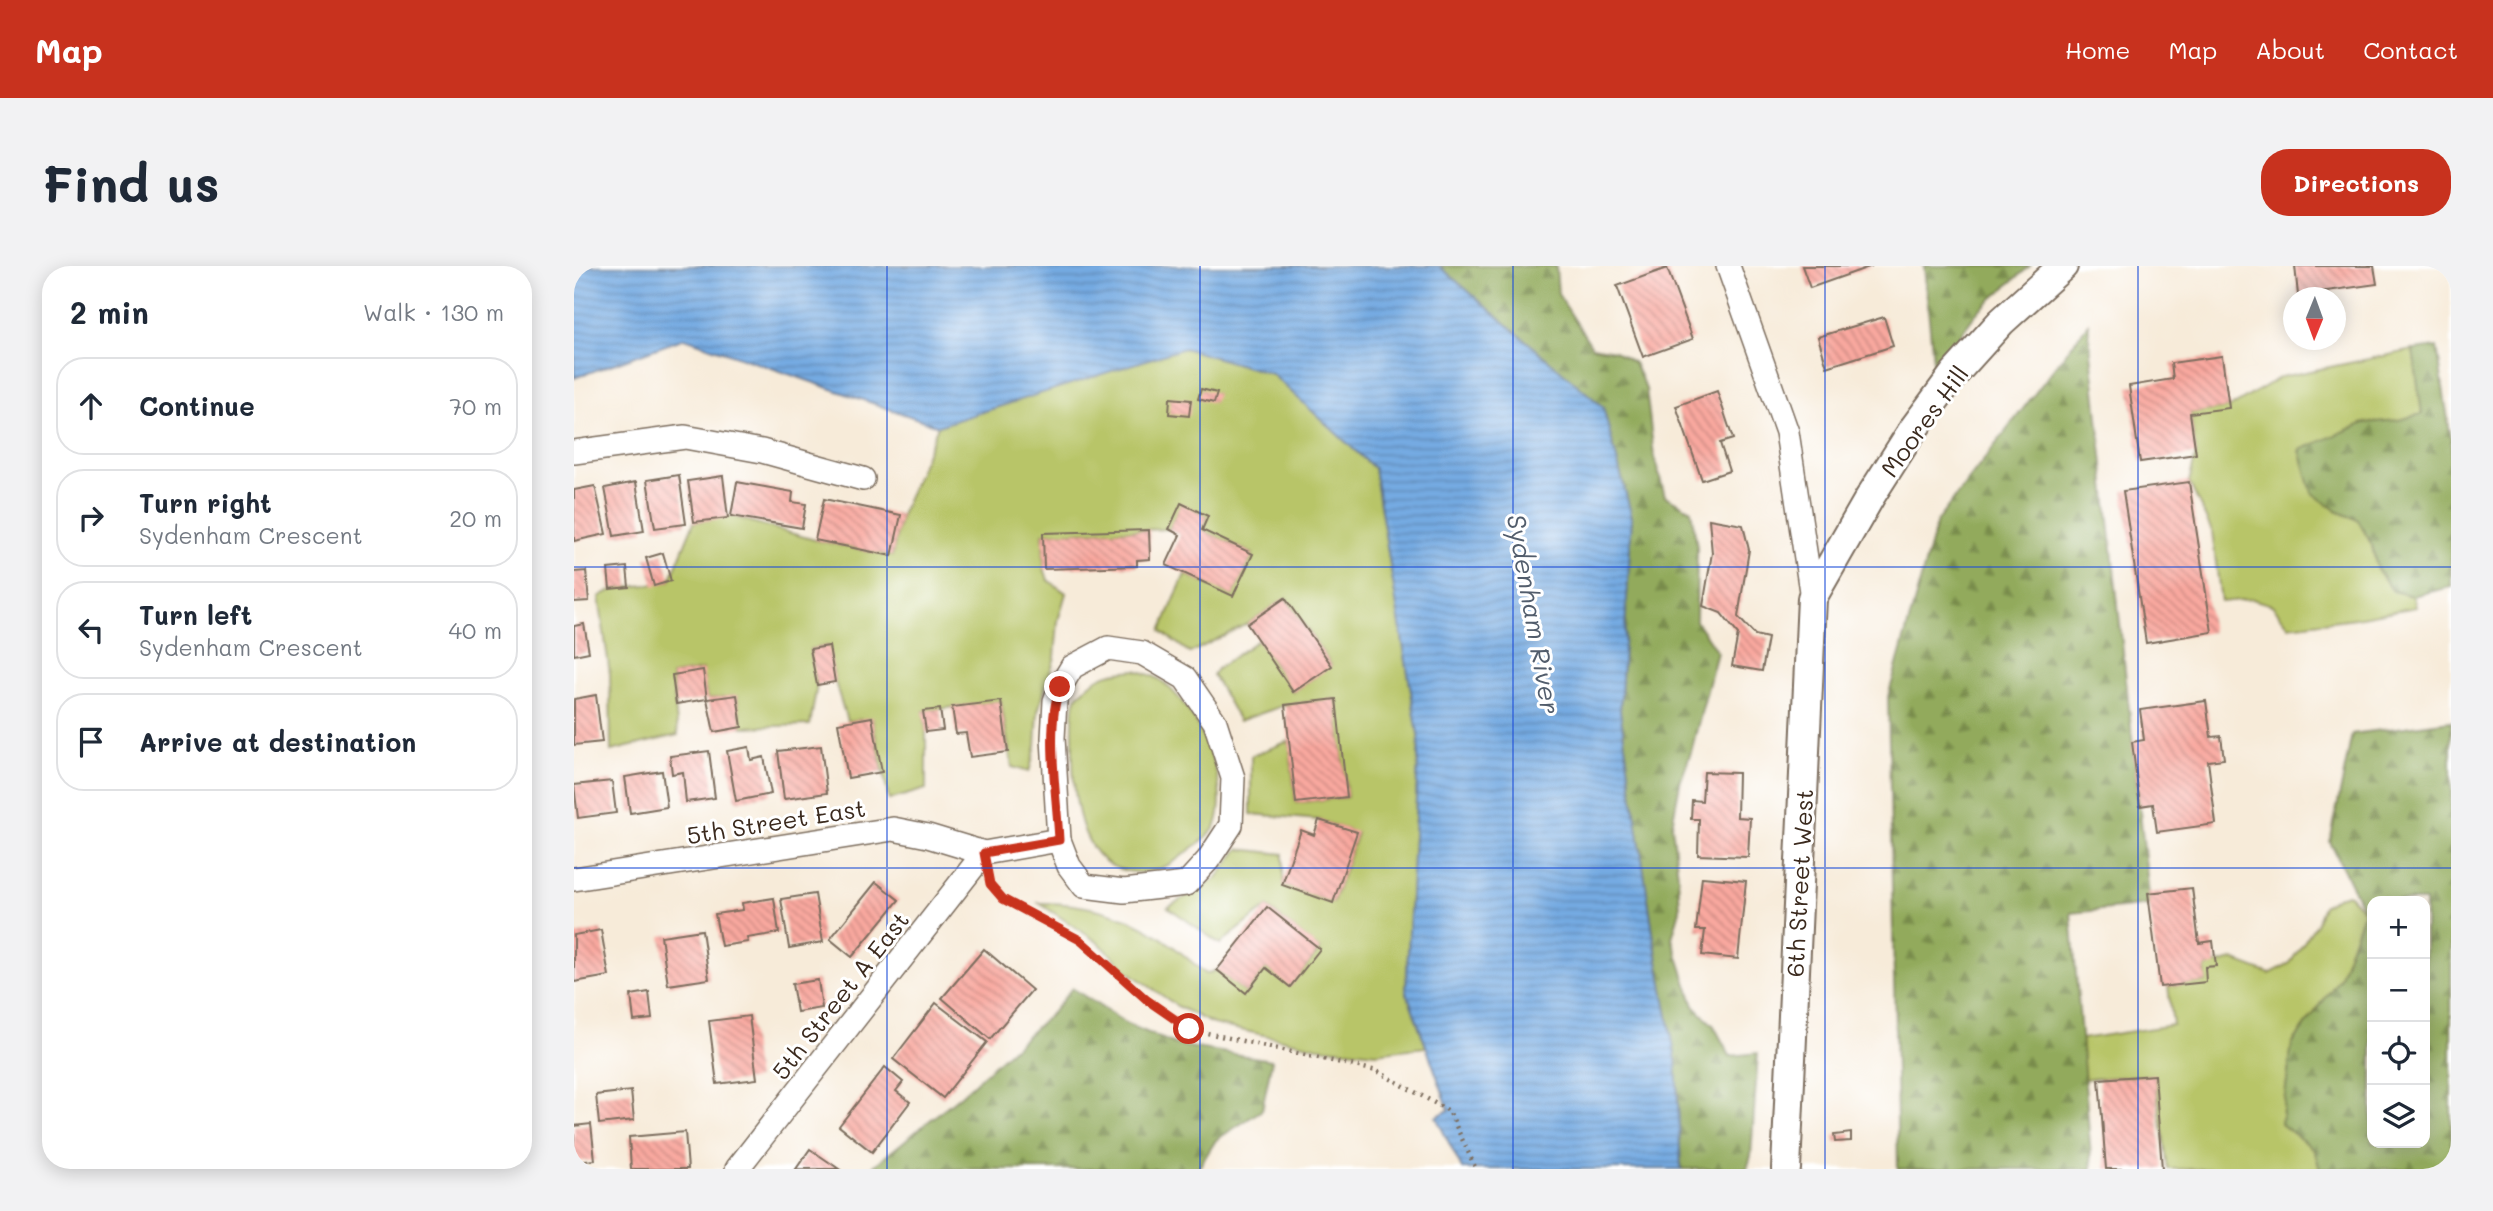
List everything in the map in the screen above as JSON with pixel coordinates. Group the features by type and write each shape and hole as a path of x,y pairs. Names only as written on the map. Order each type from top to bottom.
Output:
{"street":[{"path":"1728,266 1787,432 1812,598"},
{"name":"Moores Hill","path":"1812,598 1870,497 1914,428 1954,374 2001,322 2063,266"},
{"path":"574,452 685,437 762,451 863,479"},
{"name":"6th Street West","path":"1786,1169 1812,598"},
{"path":"1108,648 1142,653 1185,678 1215,722 1233,778 1231,825 1208,860 1186,884 1124,891 1097,888 1084,886 1069,866 1059,840 1053,738 1055,701 1072,667 1108,648"},
{"name":"5th Street East","path":"574,878 893,830 928,836 984,853"},
{"path":"984,853 1059,840"},
{"name":"5th Street A East","path":"737,1169 984,853"}],"path":[{"path":"984,853 990,884 1003,899 1080,940 1147,1000 1189,1029 1377,1071 1449,1111 1476,1169"}],"green space":[{"path":"1439,266 1556,266 1558,294 1592,347 1615,351 1634,363 1646,389 1654,456 1665,496 1691,510 1697,547 1696,621 1717,652 1691,752 1680,783 1672,825 1680,910 1672,938 1694,1006 1714,1026 1730,1056 1758,1053 1751,1156 1747,1169 1681,1169 1676,1060 1654,939 1620,711 1632,517 1603,407"},
{"path":"1924,266 2030,266 1978,311 1934,371"},
{"path":"2088,324 2150,905 2071,913 2092,1169 1898,1169 1888,697 1937,521"},
{"path":"2437,347 2451,440 2451,587 2413,596 2393,591 2377,569 2372,545 2358,520 2337,511 2312,493 2300,450 2364,423 2398,420 2422,414 2413,350"},
{"path":"1184,348 1272,374 1374,468 1419,740 1406,990 1426,1047 1376,1053 1318,1047 1213,1024 1177,1006 1129,972 1099,943 1039,903 1070,904 1102,910 1132,921 1165,940 1206,974 1217,970 1246,993 1266,968 1290,986 1320,950 1267,907 1220,944 1168,907 1216,879 1239,849 1283,854 1283,885 1333,903 1357,833 1319,820 1251,814 1251,756 1289,741 1296,803 1347,797 1336,699 1285,705 1239,721 1213,675 1217,669 1258,640 1293,692 1331,665 1286,598 1247,624 1190,653 1161,631 1185,574 1233,596 1253,554 1202,530 1208,516 1181,504 1169,529 1043,533 1044,568 1048,580 1066,593 1058,621 1055,657 1038,711 1036,746 1029,772 1012,767 1001,701 924,711 926,789 889,800 872,718 847,721 828,646 810,649 817,685 810,725 742,727 737,696 707,699 702,670 672,675 678,735 611,751 610,674 599,597 616,590 670,581 694,522 731,516 815,540 892,556 901,515 938,426"},
{"path":"2413,350 2423,414 2333,438 2300,450 2337,511 2358,520 2372,545 2377,569 2393,591 2413,596 2416,607 2289,626 2272,605 2252,599 2221,602 2212,531 2189,482 2196,454 2190,413 2229,408 2281,377"},
{"path":"1136,670 1157,678 1186,707 1207,744 1219,785 1220,804 1215,827 1203,840 1166,866 1141,872 1114,867 1099,856 1089,841 1076,801 1073,759 1073,713 1077,697 1101,677"},
{"path":"2451,721 2451,1169 2320,1169 2314,1149 2281,1124 2292,1044 2339,979 2364,911 2330,842 2352,734"},
{"path":"2348,894 2364,911 2339,979 2292,1044 2281,1124 2314,1149 2320,1169 2168,1169 2155,1075 2084,1079 2081,1039 2173,1025 2168,986 2206,982 2205,967 2233,960 2270,974 2290,963 2316,924 2323,906"},
{"path":"1072,988 1127,1024 1177,1045 1272,1060 1262,1110 1216,1140 1198,1169 870,1169 961,1095 1052,1013"}],"water":[{"name":"Sydenham River","path":"574,266 1439,266 1603,407 1632,517 1620,711 1654,939 1676,1060 1681,1169 1462,1169 1436,1117 1449,1110 1406,990 1419,740 1374,468 1272,374 1184,348 938,426 685,338 574,378"}],"building":[{"path":"1802,266 1872,266 1810,288"},
{"path":"2295,266 2374,266 2377,284 2346,288 2297,287"},
{"path":"1667,268 1693,339 1643,357 1617,286"},
{"path":"1884,317 1893,346 1827,367 1818,337"},
{"path":"2222,356 2229,408 2190,413 2196,454 2140,462 2129,386 2173,379 2171,363"},
{"path":"1201,389 1217,393 1214,403 1198,399"},
{"path":"1717,391 1733,439 1720,443 1729,471 1702,480 1676,406"},
{"path":"1170,398 1191,400 1189,416 1169,414"},
{"path":"679,475 686,524 655,528 647,480"},
{"path":"723,476 728,518 694,522 688,481"},
{"path":"636,482 644,531 614,536 605,488"},
{"path":"737,482 793,492 792,502 806,504 802,528 731,516"},
{"path":"2189,482 2212,632 2146,643 2123,491"},
{"path":"595,486 606,534 574,541 574,490"},
{"path":"824,499 901,515 892,556 815,540"},
{"path":"1181,503 1208,516 1202,530 1253,554 1233,596 1166,565 1180,535 1169,529"},
{"path":"1709,519 1743,525 1749,550 1738,617 1755,635 1768,638 1762,671 1732,666 1738,634 1721,613 1703,606 1712,553"},
{"path":"1149,530 1150,559 1137,560 1137,566 1044,569 1043,533"},
{"path":"663,553 671,581 654,586 646,558"},
{"path":"627,567 629,587 610,589 608,569"},
{"path":"586,571 589,601 574,602 574,572"},
{"path":"1285,598 1332,666 1293,692 1247,624"},
{"path":"584,624 589,652 574,655 574,626"},
{"path":"829,646 835,682 817,685 810,649"},
{"path":"703,670 707,699 676,704 672,675"},
{"path":"596,695 602,742 574,745 574,699"},
{"path":"737,695 742,727 714,732 707,699"},
{"path":"1336,699 1347,797 1296,803 1285,705"},
{"path":"1001,701 1008,752 970,757 966,733 956,734 952,707"},
{"path":"2206,701 2211,737 2221,736 2224,759 2208,761 2216,824 2157,832 2153,804 2140,806 2132,742 2144,740 2140,710"},
{"path":"940,709 943,730 926,732 923,711"},
{"path":"872,717 882,772 848,778 838,723"},
{"path":"821,746 827,793 784,799 778,751"},
{"path":"749,747 751,760 764,757 771,794 736,801 727,751"},
{"path":"709,751 715,798 686,802 683,772 672,774 670,756"},
{"path":"662,771 667,807 630,813 625,777"},
{"path":"1704,772 1738,773 1737,817 1750,818 1748,857 1698,855 1699,819 1691,819 1692,800 1702,801"},
{"path":"612,781 616,813 578,818 574,785"},
{"path":"1319,820 1357,832 1333,903 1282,885 1301,830 1314,835"},
{"path":"1702,877 1746,881 1738,959 1702,955 1705,930 1696,930"},
{"path":"876,882 899,900 852,957 830,939"},
{"path":"2192,888 2199,943 2213,941 2216,966 2205,967 2206,982 2160,987 2148,893"},
{"path":"815,894 823,942 789,948 781,899"},
{"path":"774,898 779,933 747,938 748,942 721,946 715,914 743,910 742,903"},
{"path":"1267,907 1320,949 1290,987 1266,968 1246,993 1217,970"},
{"path":"601,930 609,976 574,982 574,935"},
{"path":"702,930 709,979 668,985 661,936"},
{"path":"984,949 1032,990 990,1039 942,998"},
{"path":"818,980 822,1008 797,1012 792,984"},
{"path":"649,992 652,1019 634,1021 631,995"},
{"path":"936,1003 987,1042 943,1098 893,1059"},
{"path":"749,1016 757,1079 717,1084 709,1021"},
{"path":"885,1067 903,1082 896,1091 910,1102 872,1152 839,1126"},
{"path":"2155,1075 2162,1169 2106,1169 2099,1079"},
{"path":"631,1091 634,1120 599,1124 596,1095"},
{"path":"591,1124 595,1160 574,1162 574,1126"},
{"path":"685,1132 688,1169 631,1169 629,1137"},
{"path":"1851,1133 1851,1141 1835,1142 1834,1135"},
{"path":"810,1149 839,1169 796,1169"}],"route":[{"path":"1060,687 1055,701 1053,738 1059,840 984,853 990,884 1003,899 1080,940 1147,1000 1189,1029"}]}
